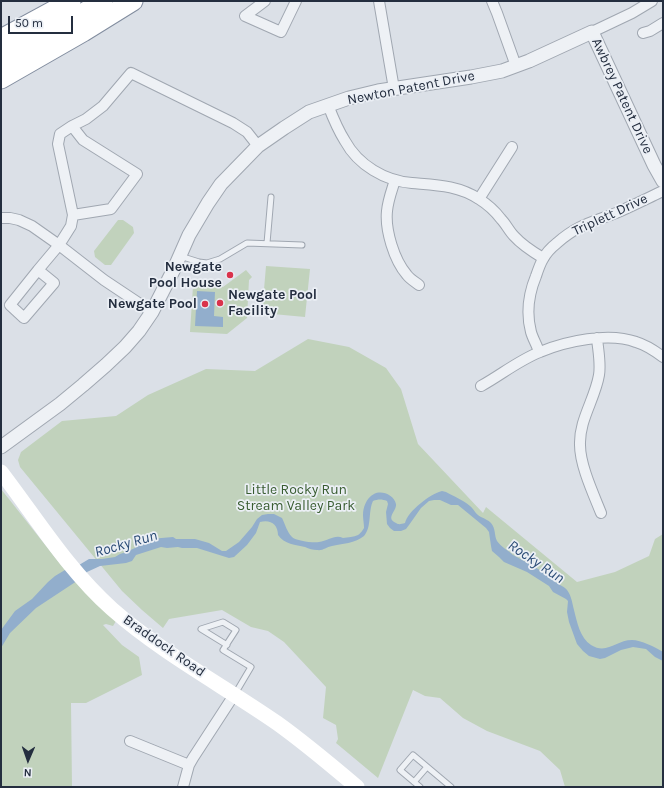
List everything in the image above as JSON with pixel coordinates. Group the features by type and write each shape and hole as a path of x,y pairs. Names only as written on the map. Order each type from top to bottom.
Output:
{"highway":[{"path":"1,39 71,1"},
{"path":"1,60 46,36 102,1"},
{"path":"1,79 83,32 133,1"}],"main road":[{"name":"Braddock Road","path":"1,472 69,564 85,583 112,609 156,644 302,741 357,787"}],"street":[{"path":"265,1 246,16 281,32 296,1"},
{"path":"379,1 394,89"},
{"path":"492,1 516,66"},
{"name":"Newton Patent Drive","path":"1,447 60,404 125,347 139,331 152,312 174,269 189,235 221,184 258,146 284,128 309,112 349,98 378,91 502,71 529,61 592,32 632,13 652,1"},
{"path":"643,33 650,31 663,23"},
{"name":"Awbrey Patent Drive","path":"592,32 663,181"},
{"path":"38,270 54,283 24,318 10,305 38,270 59,245 71,226 73,215 58,144 60,134 86,119 103,106 131,73 233,123 247,132 258,146"},
{"path":"328,105 345,143 369,167 383,176 395,180 411,183 434,184 464,191 479,199 493,210 518,240 543,258"},
{"path":"72,126 84,140 137,174 111,209 73,215"},
{"path":"479,199 512,147"},
{"path":"395,180 387,210 389,235 401,267 408,276 419,284"},
{"name":"Triplett Drive","path":"539,352 531,332 529,299 532,286 543,258 563,237 577,228 616,213 663,191"},
{"path":"1,218 19,220 32,226 104,280 152,312"},
{"path":"597,338 599,375 580,434 580,445 582,462 601,513"},
{"path":"481,386 539,352 574,342 597,338 618,338 636,342 647,346 663,357"},
{"path":"183,787 193,758 234,695"},
{"path":"130,741 190,766"}],"lane":[{"path":"267,243 271,197"},
{"path":"180,256 206,263 220,259 247,242 302,245"},
{"path":"227,645 201,629 223,622 236,630 227,645 223,650 251,667 234,695"},
{"path":"420,787 400,770 413,755 451,787"},
{"path":"414,782 426,767"}],"green space":[{"path":"118,220 123,220 133,227 134,233 111,265 105,265 95,257 94,251"},
{"path":"266,266 310,269 305,317 262,313"},
{"name":"Newgate Pool Facility","path":"246,270 252,277 249,280 247,318 227,334 190,332 193,286 214,287 219,282 223,287"},
{"name":"Little Rocky Run Stream Valley Park","path":"308,339 349,347 386,368 401,389 418,444 483,513 486,507 577,582 615,572 649,556 655,539 663,534 663,787 565,787 560,770 540,751 487,731 463,718 440,698 425,696 413,690 378,778 336,743 338,739 336,725 323,718 326,687 284,642 268,631 251,627 222,610 169,619 163,628 122,591 20,467 18,460 21,452 62,421 116,416 148,395 206,369 255,371"},
{"path":"1,489 65,570 116,621 113,626 106,624 103,625 122,645 139,657 142,675 86,703 71,703 72,787 1,787"}],"water":[{"name":"Newgate Pool","path":"197,291 215,292 214,316 223,317 223,327 195,326"},
{"name":"Rocky Run","path":"442,491 464,502 479,516 488,520 494,528 497,541 503,547 513,555 545,573 569,592 576,620 587,642 597,648 607,648 621,642 632,640 640,641 663,652 663,661 655,657 646,649 633,647 621,650 605,658 600,659 589,656 577,644 569,622 567,612 568,601 553,592 549,586 527,572 504,562 492,551 489,532 486,528 458,505 451,505 440,500 429,501 421,508 406,529 401,531 394,531 387,524 387,501 373,501 368,528 364,536 353,542 330,546 321,550 294,545 283,540 278,535 277,528 273,523 264,521 260,522 256,533 247,545 234,557 229,558 197,548 161,547 136,555 132,561 126,563 100,566 87,572 83,577 36,608 10,633 1,648 1,630 15,611 32,599 55,576 65,570 74,568 89,559 115,557 150,539 173,537 176,539 195,539 209,543 222,551 226,551 239,542 257,519 262,515 268,514 274,514 282,518 290,535 301,541 316,542 337,537 353,537 359,534 364,528 364,506 369,498 374,494 384,493 393,498 396,507 391,517 393,521 400,524 405,523 410,513 420,504"}],"place":[{"name":"Newgate Pool House","path":"230,275"},
{"name":"Newgate Pool Facility","path":"220,303"},
{"name":"Newgate Pool","path":"205,304"}]}
